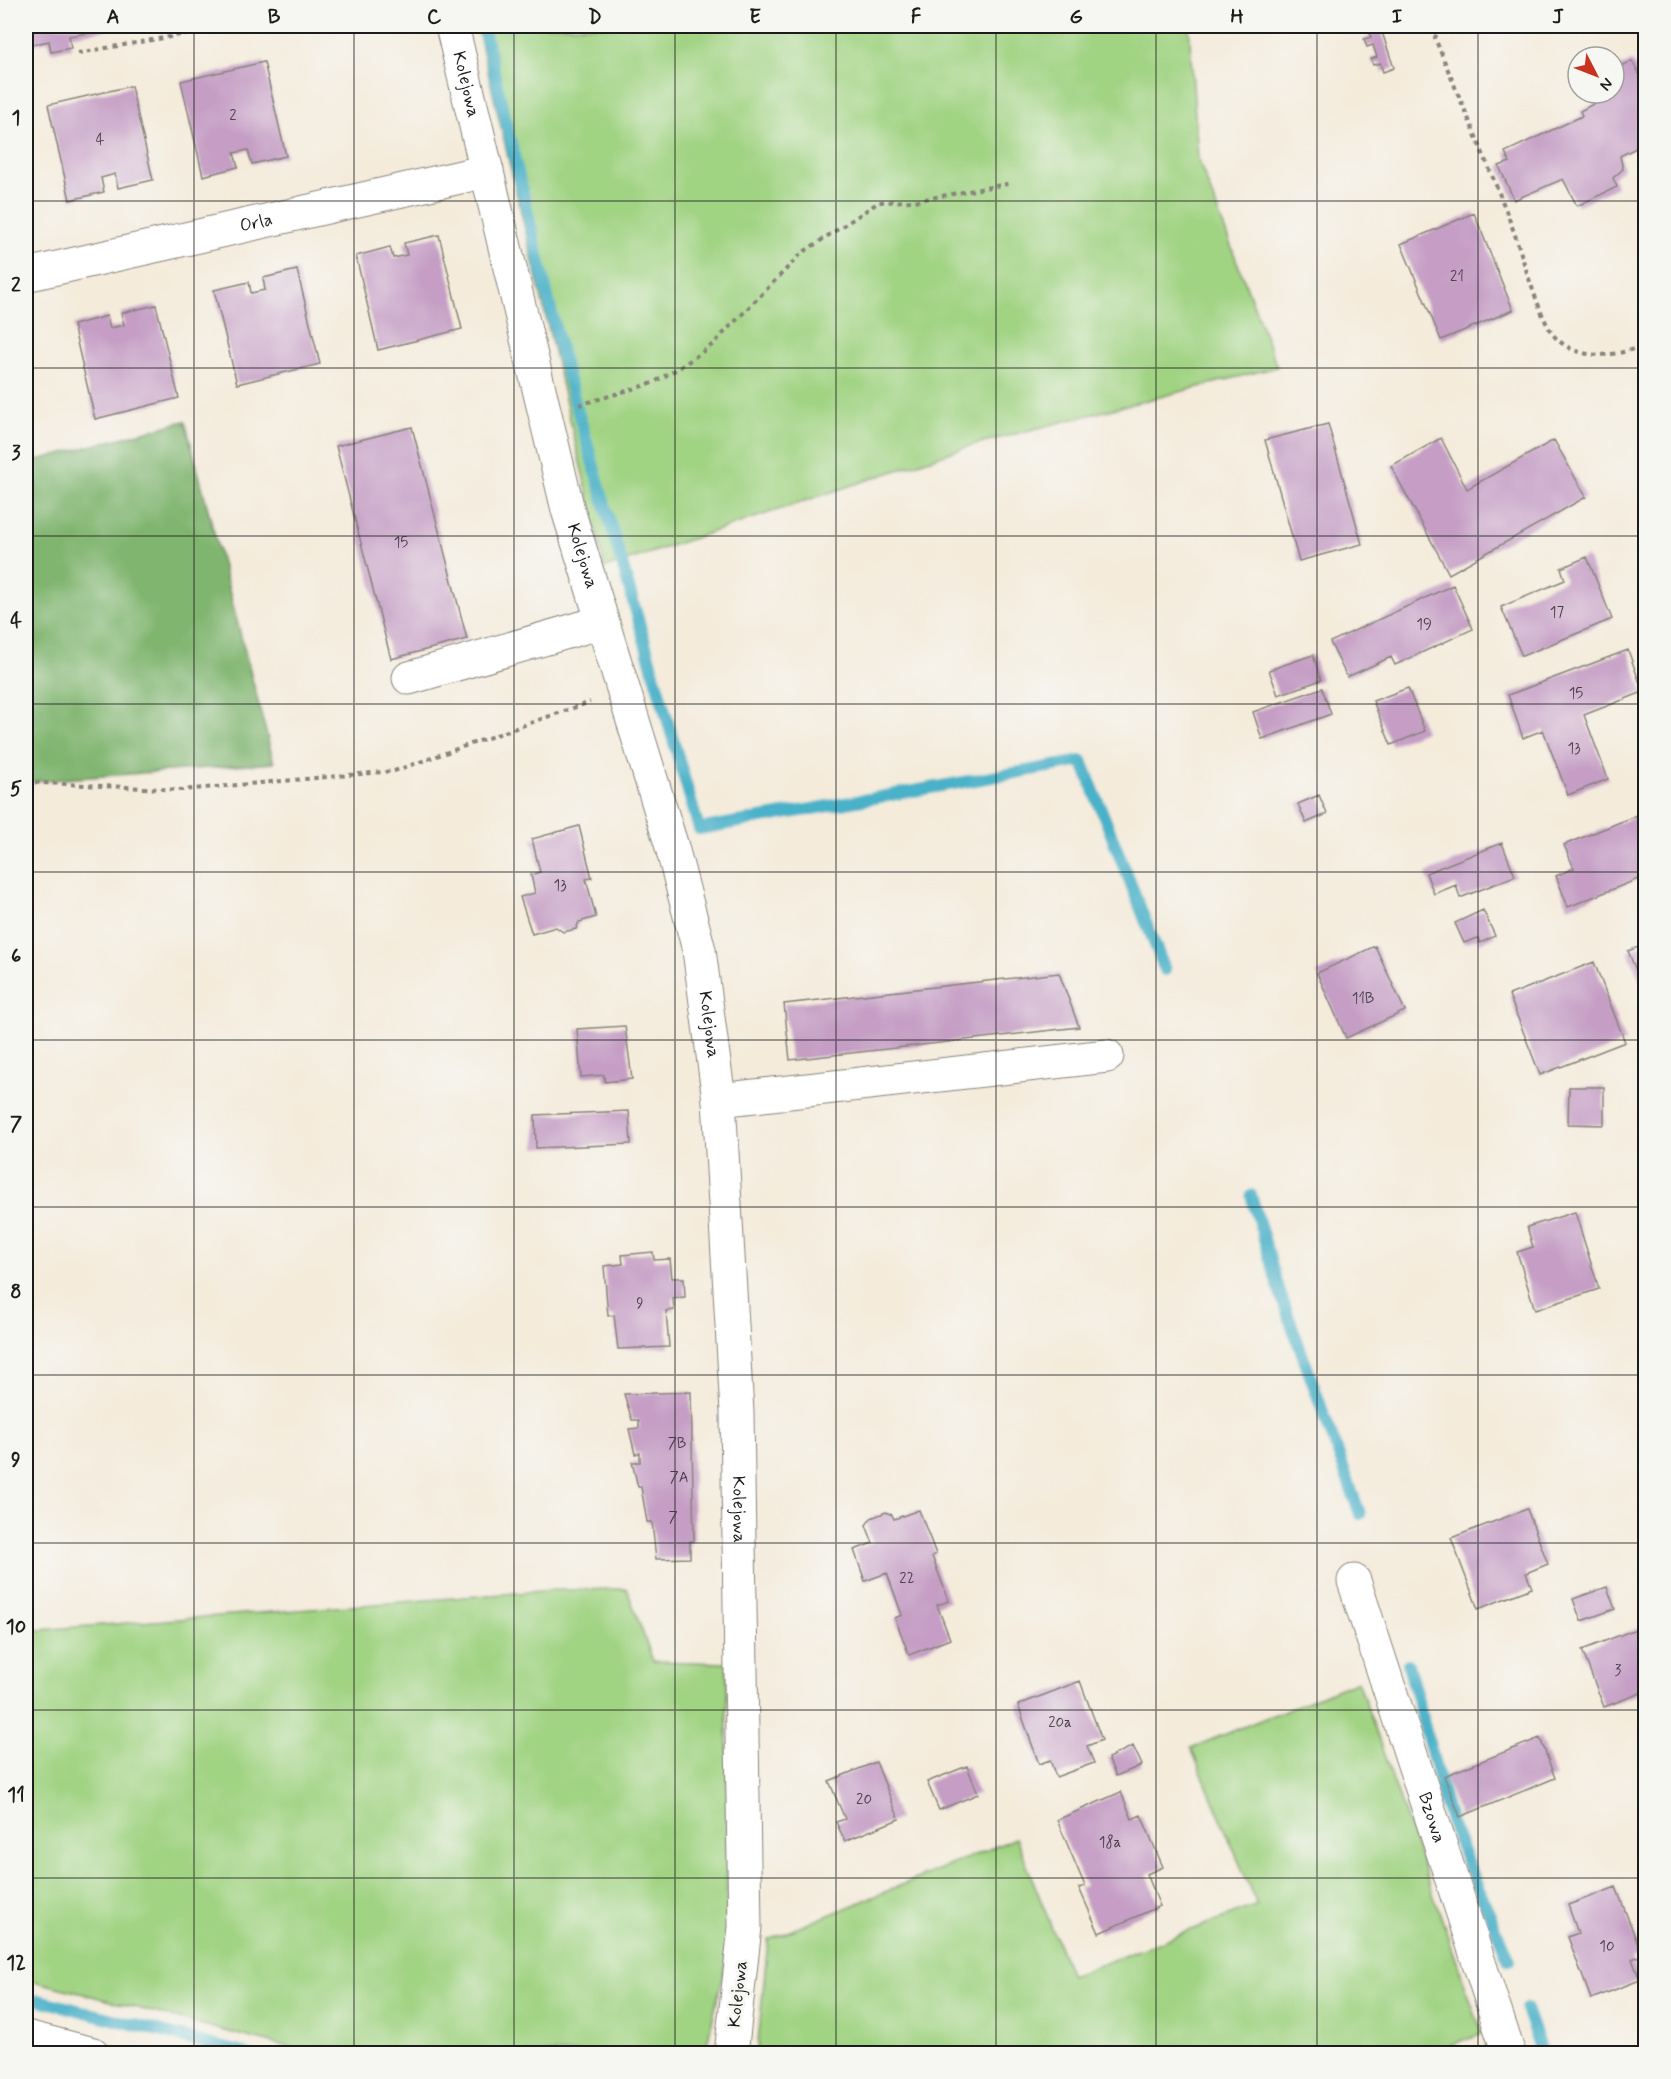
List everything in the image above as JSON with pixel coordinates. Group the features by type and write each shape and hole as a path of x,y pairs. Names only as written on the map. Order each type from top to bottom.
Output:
{"street":[{"name":"Kolejowa","path":"452,26 568,510 672,848 699,950 719,1100 737,1412 745,1927 731,2054"},
{"name":"Orla","path":"26,275 487,171"},
{"path":"409,678 602,622"},
{"path":"719,1100 1107,1056"},
{"name":"Bzowa","path":"1354,1581 1509,2054"},
{"path":"26,2037 93,2054"}],"path":[{"path":"78,53 232,26"},
{"path":"1439,26 1435,38 1513,231 1538,303 1555,338 1577,351 1600,356 1646,344"},
{"path":"593,402 653,383 712,345 802,253 879,202 914,201 1012,183"},
{"path":"26,782 182,790 394,771 622,691"}],"green space":[{"path":"477,26 1189,26 1198,159 1277,367 972,445 605,568"},
{"path":"185,421 274,763 26,782 26,463"},
{"path":"627,1589 653,1661 727,1663 727,1956 705,2053 310,2053 26,1979 26,1631 555,1590"},
{"path":"1358,1681 1482,2033 1429,2054 757,2053 768,1940 1016,1838 1071,1976 1257,1905 1191,1748"}],"building":[{"path":"26,26 124,27 69,36 71,48 51,52 49,41 26,46"},
{"path":"1380,26 1394,68 1383,72 1380,63 1373,65 1371,59 1377,57 1373,45 1367,47 1364,39 1371,37 1369,30"},
{"path":"1632,61 1643,81 1646,80 1646,143 1620,156 1623,169 1613,178 1617,187 1577,206 1563,179 1514,200 1499,166 1510,162 1505,152 1582,116 1580,111 1591,105 1626,105 1626,64"},
{"path":"264,62 286,156 252,164 248,150 234,153 238,167 203,176 181,81"},
{"path":"131,86 153,180 118,188 115,174 101,178 104,192 70,200 48,105"},
{"path":"1474,213 1513,310 1441,340 1401,244"},
{"path":"439,235 462,329 378,350 356,256 390,247 393,258 407,255 404,243"},
{"path":"297,270 320,364 237,384 214,290 249,282 251,293 265,290 263,278"},
{"path":"156,305 179,398 95,419 73,325 107,316 110,328 124,325 121,313"},
{"path":"1328,424 1362,544 1299,561 1265,440"},
{"path":"412,427 467,639 391,659 336,446"},
{"path":"1441,438 1467,489 1554,440 1586,497 1449,574 1391,466"},
{"path":"1587,557 1612,619 1522,656 1501,607 1565,580 1561,568"},
{"path":"1453,585 1473,629 1395,665 1391,657 1347,677 1330,642"},
{"path":"1628,650 1643,692 1584,715 1608,779 1568,795 1543,730 1523,738 1508,695"},
{"path":"1313,655 1321,680 1278,695 1269,670"},
{"path":"1322,688 1331,714 1262,739 1253,712"},
{"path":"1408,688 1425,731 1391,745 1373,701"},
{"path":"1319,795 1327,814 1306,823 1298,804"},
{"path":"1640,814 1646,826 1646,876 1568,907 1556,876 1574,868 1564,845"},
{"path":"579,826 592,878 586,879 596,917 579,922 576,929 563,932 556,927 532,934 520,897 535,893 531,875 540,872 532,839"},
{"path":"1502,843 1515,876 1460,898 1456,885 1434,894 1426,873"},
{"path":"1483,910 1495,936 1480,943 1478,938 1464,943 1455,923"},
{"path":"1646,944 1646,993 1645,993 1628,951"},
{"path":"1375,946 1405,1011 1346,1038 1317,973"},
{"path":"1594,962 1625,1042 1540,1075 1509,995"},
{"path":"1059,973 1079,1027 790,1060 784,1004"},
{"path":"625,1026 632,1079 605,1082 604,1075 581,1077 577,1029"},
{"path":"1569,1087 1604,1087 1604,1125 1568,1124"},
{"path":"629,1111 631,1144 536,1148 535,1115"},
{"path":"1575,1212 1599,1289 1535,1310 1517,1252 1533,1247 1527,1227"},
{"path":"653,1252 654,1260 670,1259 672,1278 684,1278 685,1297 673,1298 674,1310 666,1311 669,1347 618,1349 614,1315 608,1316 604,1266 623,1264 622,1255"},
{"path":"691,1392 694,1541 690,1541 690,1558 656,1559 652,1522 647,1522 641,1487 638,1487 632,1462 640,1462 640,1453 635,1454 629,1429 639,1428 639,1420 632,1420 624,1394"},
{"path":"1527,1509 1548,1564 1526,1573 1532,1588 1478,1609 1451,1538"},
{"path":"919,1510 936,1554 932,1556 949,1601 937,1605 950,1639 909,1655 895,1618 902,1615 887,1573 865,1581 854,1550 873,1543 866,1525 871,1518 886,1512 894,1519"},
{"path":"1607,1587 1615,1609 1581,1621 1573,1599"},
{"path":"1646,1625 1646,1691 1604,1707 1582,1650"},
{"path":"1080,1681 1102,1740 1087,1746 1094,1763 1056,1777 1050,1760 1039,1764 1018,1705"},
{"path":"1540,1738 1555,1778 1460,1817 1444,1776"},
{"path":"1133,1746 1142,1765 1116,1776 1108,1758"},
{"path":"876,1762 899,1819 845,1841 836,1822 845,1819 829,1781"},
{"path":"967,1766 978,1794 939,1810 927,1782"},
{"path":"1121,1792 1132,1819 1141,1815 1163,1867 1147,1874 1160,1906 1099,1933 1079,1888 1085,1886 1057,1820"},
{"path":"1616,1887 1642,1955 1632,1959 1640,1980 1591,1999 1568,1937 1578,1933 1568,1905"}],"waterway":[{"path":"483,26 563,360 699,829 1082,761 1165,970"},
{"path":"1251,1195 1279,1290 1360,1514"},
{"path":"1408,1664 1450,1821 1509,1960"},
{"path":"39,2000 247,2054"},
{"path":"1526,2009 1542,2054"}]}
